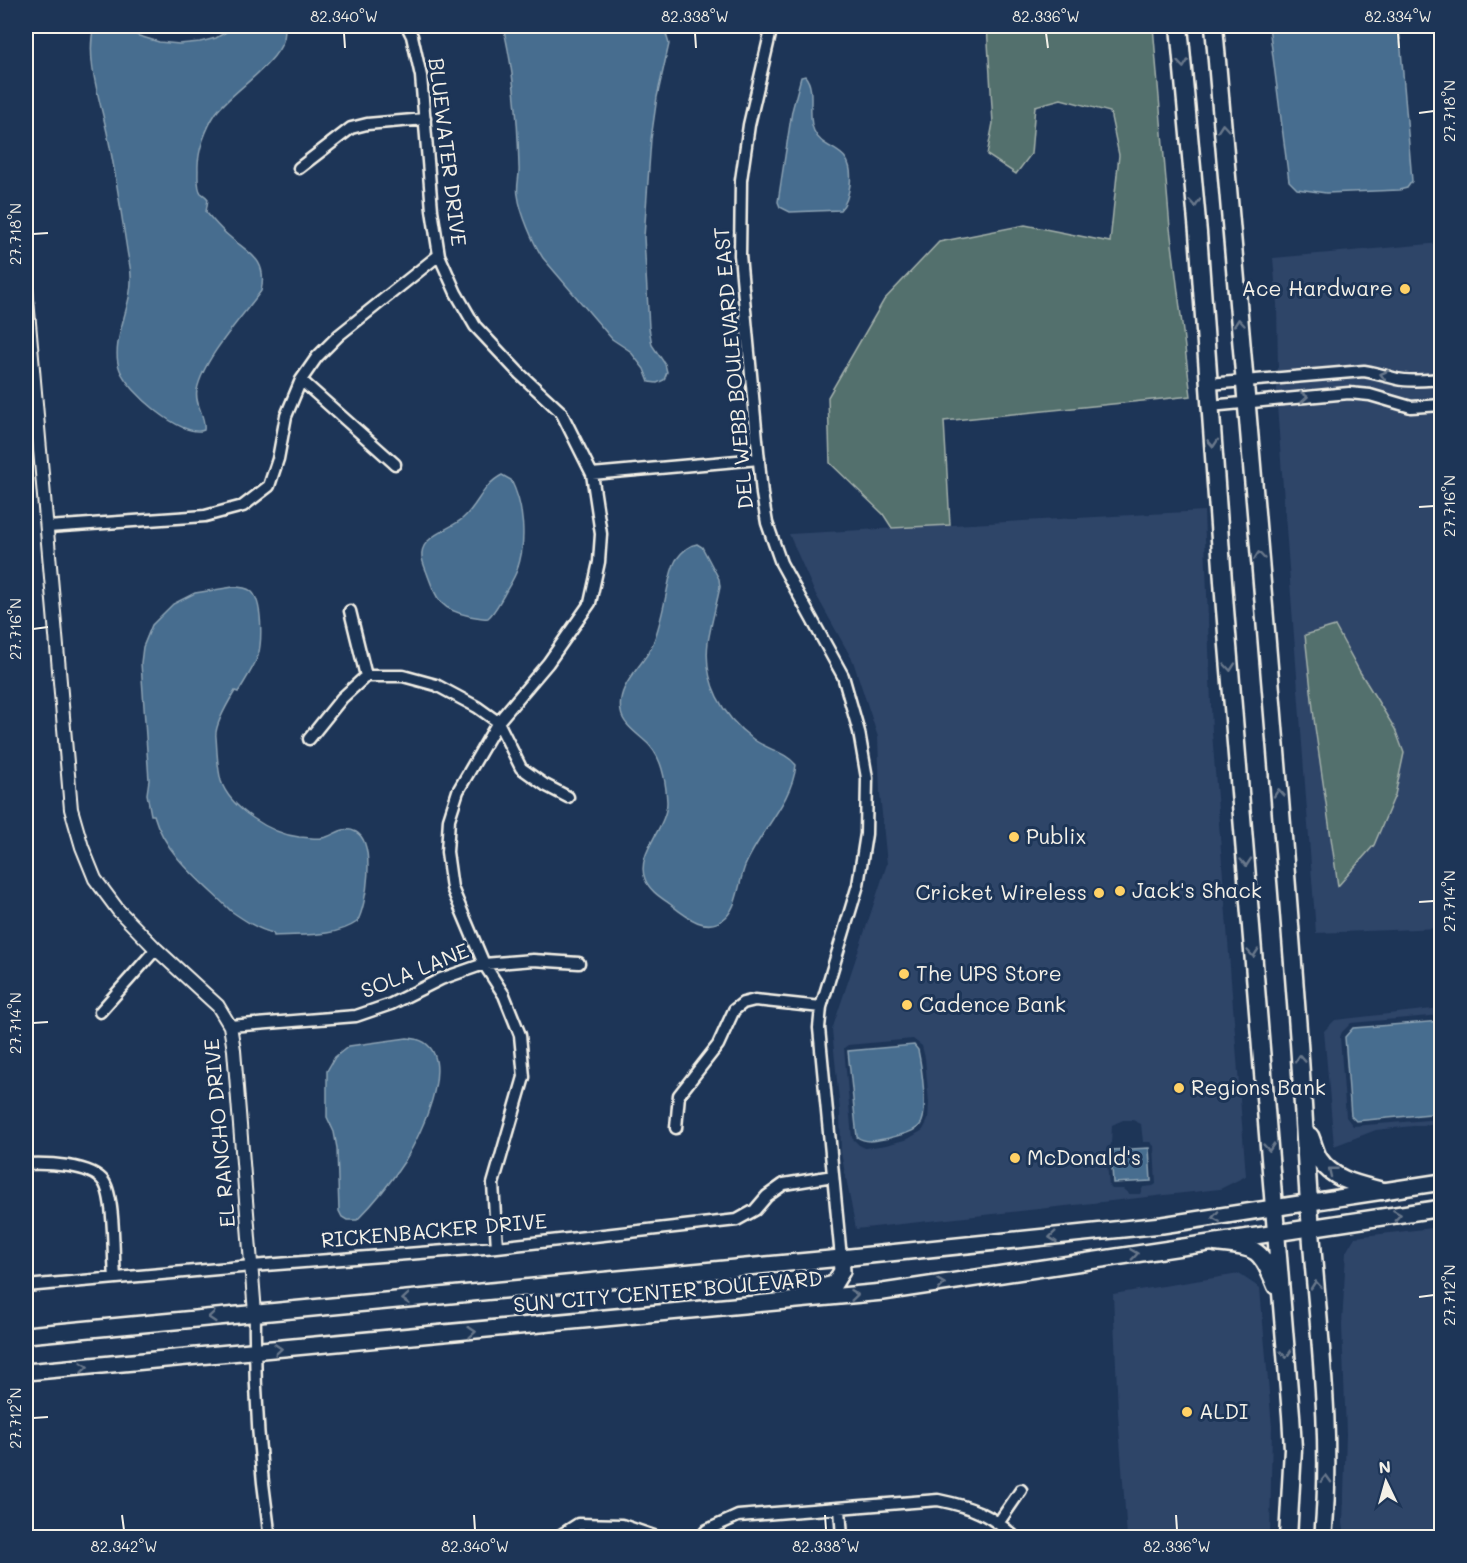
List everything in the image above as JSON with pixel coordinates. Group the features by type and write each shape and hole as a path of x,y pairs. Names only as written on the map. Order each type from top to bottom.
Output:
{"main road":[{"path":"1179,26 1187,103 1225,609 1293,1449 1288,1538"},
{"path":"1214,26 1290,918 1305,1123 1326,1420 1327,1469 1323,1538"},
{"path":"1305,1123 1319,1158 1330,1171 1349,1183 1383,1191"},
{"name":"SUN CITY CENTER BOULEVARD","path":"26,1335 841,1258 1162,1225 1442,1182"},
{"name":"SUN CITY CENTER BOULEVARD","path":"26,1372 884,1292 1442,1208"},
{"path":"1215,1243 1245,1246 1258,1251 1264,1259 1282,1302"},
{"path":"640,1316 680,1303 814,1290 834,1284 842,1271 841,1258"}],"street":[{"name":"BLUEWATER DRIVE","path":"407,26 412,36 421,76 432,210 439,255 456,293 475,326 520,374 561,412 592,474 601,534 599,562 590,603 548,663 498,722 462,783 449,819 447,852 452,888 484,964 504,995 520,1035 524,1077 493,1184 497,1247"},
{"name":"DEL WEBB BOULEVARD EAST","path":"772,26 749,125 741,180 740,255 759,459 767,522 781,563 843,676 859,732 867,778 866,834 858,885 821,1007 819,1028 841,1258"},
{"path":"299,168 351,128 368,124 425,119"},
{"path":"48,527 205,516 243,506 269,486 279,459 286,416 301,380 317,357 339,335 439,255"},
{"name":"EL RANCHO DRIVE","path":"26,288 71,809 82,848 95,879 118,910 156,950 218,1006 230,1026 235,1061 255,1313"},
{"path":"1209,384 1364,371 1399,379 1424,381 1442,379"},
{"path":"301,380 395,464"},
{"path":"1210,406 1349,393 1370,395 1411,406 1442,405"},
{"path":"592,474 759,459"},
{"path":"350,611 366,676"},
{"path":"309,739 342,698 366,676 403,676 436,686 477,707 498,722 521,768 545,785 568,797"},
{"path":"100,1012 156,950"},
{"name":"SOLA LANE","path":"230,1026 356,1016 392,1004 441,979 484,964 533,960 579,963"},
{"path":"675,1128 679,1095 718,1045 734,1010 743,1003 755,1000 821,1007"},
{"path":"26,1164 87,1169 104,1182 110,1200 115,1278"},
{"name":"RICKENBACKER DRIVE","path":"26,1286 497,1247 737,1220 754,1210 767,1196 784,1184 833,1176"},
{"path":"255,1313 254,1352 262,1483 270,1538"},
{"path":"999,1522 1021,1490"},
{"path":"700,1538 707,1530 738,1516 938,1500 968,1506 999,1522 1016,1538"},
{"path":"840,1508 842,1538"},
{"path":"556,1538 578,1524 622,1525 660,1538"}],"shaded area":[{"path":"94,26 120,26 139,36 159,42 179,44 216,38 236,26 284,26 284,37 271,60 216,113 206,133 199,156 198,185 201,193 208,199 206,212 256,259 262,272 261,291 215,352 201,378 197,395 204,430 194,431 170,421 144,401 125,379 117,359 119,336 131,288 131,273 108,137 95,82 91,53"},
{"path":"503,26 658,26 666,34 669,44 657,97 651,139 644,237 649,328 652,345 665,364 667,372 664,380 657,383 649,382 644,369 630,351 612,339 543,258 531,236 521,210 518,192 519,170 513,78"},
{"path":"1269,26 1399,26 1412,181 1407,188 1326,193 1297,189 1289,181"},
{"path":"805,76 810,88 814,131 819,138 838,151 848,162 850,185 846,202 840,210 790,212 780,207 778,202 792,111 801,77"},
{"path":"1441,243 1441,372 1424,374 1400,372 1363,364 1278,371 1277,304 1273,258"},
{"path":"1364,378 1382,380 1399,386 1441,386 1441,398 1411,400 1372,388 1349,386 1277,392 1277,385"},
{"path":"1349,400 1369,401 1410,413 1441,412 1441,928 1316,933 1277,406","holes":["1336,627 1395,729 1404,753 1399,773 1338,885 1315,727 1305,635"]},
{"path":"502,475 511,480 519,501 523,524 522,548 517,570 497,607 488,618 460,614 446,607 437,597 423,563 423,549 431,538 462,519 490,484"},
{"path":"1204,511 1212,732 1246,1176 1220,1189 856,1229 841,1153 840,1111 832,1030 887,864 880,794 878,737 853,661 814,591 789,534","holes":["913,1039 922,1046 925,1058 929,1103 928,1120 923,1130 908,1139 865,1148 852,1138 844,1048 848,1045","1123,1120 1133,1120 1141,1124 1143,1142 1150,1142 1154,1146 1156,1184 1143,1187 1140,1194 1129,1194 1123,1189 1112,1189 1109,1186 1106,1151 1111,1145 1112,1125"]},
{"path":"697,544 702,547 719,579 720,587 709,635 707,657 717,697 732,720 742,730 758,743 787,757 796,765 782,805 745,866 730,912 719,922 711,924 696,922 682,914 655,893 645,879 644,860 666,812 666,787 658,758 650,746 625,722 620,703 630,678 654,641 674,564 685,550"},
{"path":"233,587 247,589 255,596 260,612 260,641 258,656 254,664 238,692 235,691 232,695 217,726 217,752 221,781 233,801 242,810 276,831 299,837 319,838 346,829 356,832 362,838 366,848 368,875 361,914 357,922 338,931 274,936 273,933 246,921 231,911 186,868 167,843 154,815 151,815 147,794 149,780 141,663 143,647 152,625 173,604 195,593"},
{"path":"1441,1008 1441,1015 1351,1023 1340,1037 1346,1117 1353,1126 1441,1119 1441,1123 1376,1130 1334,1146 1324,1031 1335,1020"},
{"path":"1441,1021 1441,1113 1356,1121 1351,1116 1345,1037 1353,1028"},
{"path":"407,1038 425,1043 434,1054 437,1071 428,1111 420,1132 394,1177 357,1220 347,1220 339,1211 337,1148 334,1132 327,1117 327,1071 335,1057 349,1046"},
{"path":"914,1045 918,1050 924,1089 924,1111 920,1125 910,1132 881,1140 869,1141 857,1137 848,1051"},
{"path":"1149,1148 1151,1181 1113,1183 1111,1150"},
{"path":"1441,1227 1441,1537 1345,1537 1343,1523 1346,1434 1342,1325 1346,1252 1355,1237"},
{"path":"1239,1274 1260,1288 1272,1427 1270,1537 1127,1537 1118,1413 1113,1294"}],"green space":[{"path":"987,26 1153,26 1170,228 1191,396 944,421 950,525 892,528 883,514 830,463 828,397 884,300 939,242 1025,225 1110,242 1119,155 1110,112 1061,99 1035,106 1031,154 1016,174 987,155 993,123"},
{"path":"1335,626 1395,729 1404,753 1395,795 1374,845 1338,886 1315,727 1305,635"}],"place":[{"name":"Ace Hardware","path":"1405,289"},
{"name":"Publix","path":"1014,837"},
{"name":"Jack's Shack","path":"1120,891"},
{"name":"Cricket Wireless","path":"1099,893"},
{"name":"The UPS Store","path":"904,974"},
{"name":"Cadence Bank","path":"907,1005"},
{"name":"Regions Bank","path":"1179,1088"},
{"name":"McDonald's","path":"1015,1158"},
{"name":"ALDI","path":"1187,1412"}]}
